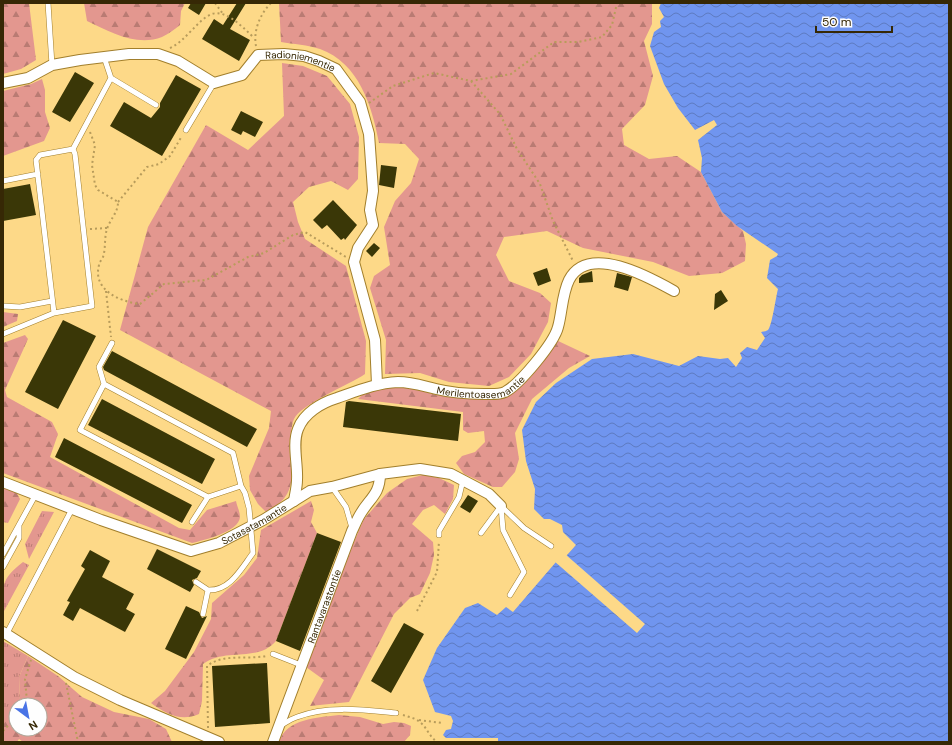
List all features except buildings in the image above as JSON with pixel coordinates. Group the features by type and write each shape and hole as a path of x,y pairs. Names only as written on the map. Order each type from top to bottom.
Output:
{"street":[{"path":"3,83 28,78 52,65 129,54 158,54 178,61 214,83"},
{"name":"Radioniementie","path":"214,83 242,75 258,55 284,54 304,56 336,69 360,102 369,134 373,190 370,210 373,226 358,248 354,262"},
{"path":"354,262 375,340 377,384"},
{"path":"577,268 588,263 603,262 649,277 674,291"},
{"name":"Merilentoasemantie","path":"294,501 297,480 297,429 308,413 328,401 377,384 398,382 416,383 436,390 463,394 496,394 504,392 528,372 558,329 569,281 577,268"},
{"name":"Sotasatamantie","path":"3,482 72,509 191,551 219,543 250,527 310,491 332,487 380,474 420,469 452,474 489,494 501,506"},
{"name":"Rantavarastontie","path":"273,742 352,531 361,513 374,497 380,482 380,474"},
{"path":"5,633 63,670 120,700 219,742"}],"lane":[{"path":"48,3 52,65"},
{"path":"104,57 110,78 156,105"},
{"path":"3,334 54,313 92,306 75,154 73,149 110,78"},
{"path":"186,130 214,83"},
{"path":"54,313 36,160 40,155 73,149"},
{"path":"3,181 38,174"},
{"path":"3,306 20,307 52,301"},
{"path":"112,343 99,367 104,384 80,430 208,497"},
{"path":"104,384 233,452 241,486 245,493 249,508 253,553 233,579 223,587 208,590 196,582"},
{"path":"439,535 439,531 459,497 463,480"},
{"path":"192,522 208,497 241,486"},
{"path":"332,487 346,507 352,531"},
{"path":"3,554 36,494"},
{"path":"481,533 501,506"},
{"path":"501,506 524,528 551,546"},
{"path":"501,506 504,530 524,572 510,595"},
{"path":"5,633 72,509"},
{"path":"3,567 19,538 19,524"},
{"path":"203,614 208,590"},
{"path":"273,654 301,665"},
{"path":"279,726 297,717 317,712 366,710 396,713"}],"path":[{"path":"215,3 223,14 254,38"},
{"path":"258,55 254,38 261,14 271,3"},
{"path":"362,109 393,86 434,73 471,81 511,74 554,42 578,42 602,37 612,25 617,3"},
{"path":"158,54 178,44 203,19 212,14 223,14"},
{"path":"471,81 500,114 517,149 540,184 553,221 577,268"},
{"path":"86,123 95,145 92,165 95,185 98,190 118,202"},
{"path":"112,343 106,290 100,280 98,266 103,257 107,228 118,210 118,202 147,167 159,164 170,156 186,130"},
{"path":"83,227 93,230 107,228"},
{"path":"106,290 125,302 140,304 164,284 206,280 248,257 264,253 293,235 305,232 324,242 338,253 354,262"},
{"path":"417,611 437,572 439,535"},
{"path":"27,697 25,680 28,667 35,652"},
{"path":"208,738 207,666 214,661 226,658 262,657 273,654"},
{"path":"63,670 78,742"},
{"path":"396,713 418,720 442,723"},
{"path":"418,720 423,724 429,736 436,741"}],"green space":[{"path":"3,3 29,3 36,60 21,69 3,74"},
{"path":"84,3 185,3 181,11 180,25 162,37 153,40 143,40 114,34 87,21"},
{"path":"279,3 652,3 652,24 644,41 653,76 645,105 622,129 624,145 649,159 677,156 701,172 722,212 743,231 746,244 745,261 722,273 689,276 653,262 583,248 547,231 504,237 496,255 509,281 540,293 551,303 548,322 531,354 509,377 489,386 449,382 420,373 385,374 386,340 370,288 374,276 390,265 384,227 395,201 411,183 419,159 405,144 379,143 368,101 362,87 345,64 320,49 281,42"},
{"path":"282,63 303,66 327,76 350,104 359,137 358,179 348,190 331,181 309,187 293,202 298,222 305,239 346,266 366,341 365,374 315,401 298,413 294,419 291,431 290,486 286,495 279,504 266,512 258,504 250,490 249,476 269,428 271,411 120,330 148,227 206,125 248,150 284,116"},
{"path":"42,79 45,90 45,112 50,128 44,141 3,156 3,91 31,84"},
{"path":"3,312 18,314 17,321 3,327"},
{"path":"25,335 28,339 5,390 7,397 52,422 58,434 50,457 179,528 190,530 207,510 236,501 240,517 234,527 228,531 192,543 3,473 3,343"},
{"path":"556,340 590,356 569,368 532,399 515,433 519,459 515,472 502,487 493,487 464,474 456,463 462,456 475,452 485,442 484,431 468,433 463,430 463,412 358,399 364,393 384,387 408,386 432,394 469,399 491,399 508,396 531,377"},
{"path":"423,475 439,478 454,485 453,499 445,514 434,505 423,510 412,524 433,542 434,555 430,573 420,594 410,598 394,614 349,702 310,706 324,680 306,667 364,519 387,493 407,479"},
{"path":"3,487 16,492 20,499 8,523 3,522"},
{"path":"311,501 314,510 311,522 317,533 276,641 268,648 260,651 222,656 203,664 202,701 199,714 186,717 174,716 151,703 165,691 194,652 211,619 212,603 244,575 257,558 261,530"},
{"path":"42,511 54,512 29,559 25,544"},
{"path":"23,562 29,565 3,613 4,584 10,574"},
{"path":"3,641 28,656 19,677 20,697 8,697 8,719 3,725"},
{"path":"28,656 58,676 82,697 114,712 149,719 166,729 172,742 23,742 19,739 17,742 3,742 3,725 8,718 8,737 48,737 48,697 20,697 19,677"},
{"path":"339,715 360,717 383,724 394,722 404,723 411,726 410,735 404,742 279,742 283,734 296,724 312,719"}],"water":[{"path":"661,3 949,3 949,742 445,742 446,738 443,735 446,730 451,729 453,721 451,716 435,712 423,680 437,648 465,608 478,603 497,615 506,607 513,612 556,562 559,564 576,545 563,532 562,525 550,519 544,519 534,509 535,489 526,461 522,430 536,402 556,383 592,359 633,354 679,366 698,356 720,359 728,358 736,367 742,358 740,353 747,347 757,350 765,338 761,332 768,330 771,323 778,289 767,278 770,260 778,254 737,226 722,212 701,172 702,158 698,140 717,125 714,120 695,130 678,108 664,84 650,46 654,32 661,27 660,21 664,17 659,8"}],"pier":[{"path":"565,554 645,624 637,633 554,561 558,561"},
{"path":"444,738 498,738 498,742 443,742"}]}
